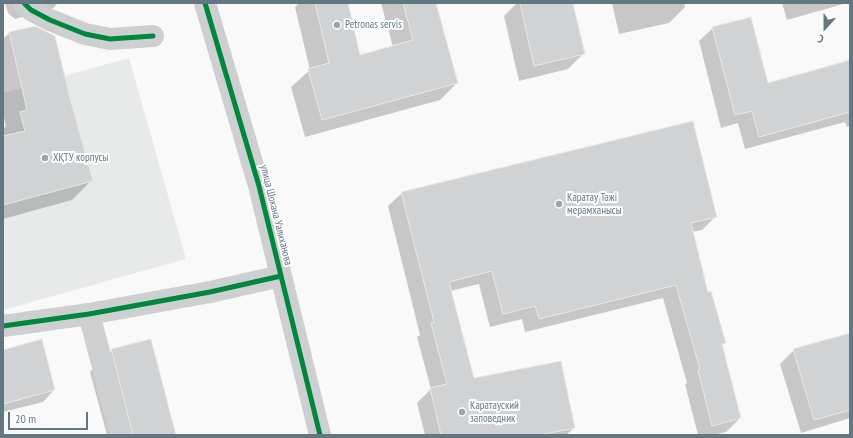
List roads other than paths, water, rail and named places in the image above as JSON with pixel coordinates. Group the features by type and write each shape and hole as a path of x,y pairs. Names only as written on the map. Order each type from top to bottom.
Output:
{"street":[{"path":"24,3 31,10 50,20 85,34 110,39 153,36"},
{"name":"улица Шокана Уалиханова","path":"205,3 259,186 320,435"},
{"path":"3,326 89,314 210,292 281,276"},
{"path":"89,314 121,435"}],"place":[{"name":"Petronas servis","path":"337,25"},
{"name":"ХҚТУ корпусы","path":"45,158"},
{"name":"Каратау Тәжі мерамханысы","path":"559,204"},
{"name":"Каратауский заповедник","path":"462,412"}]}
